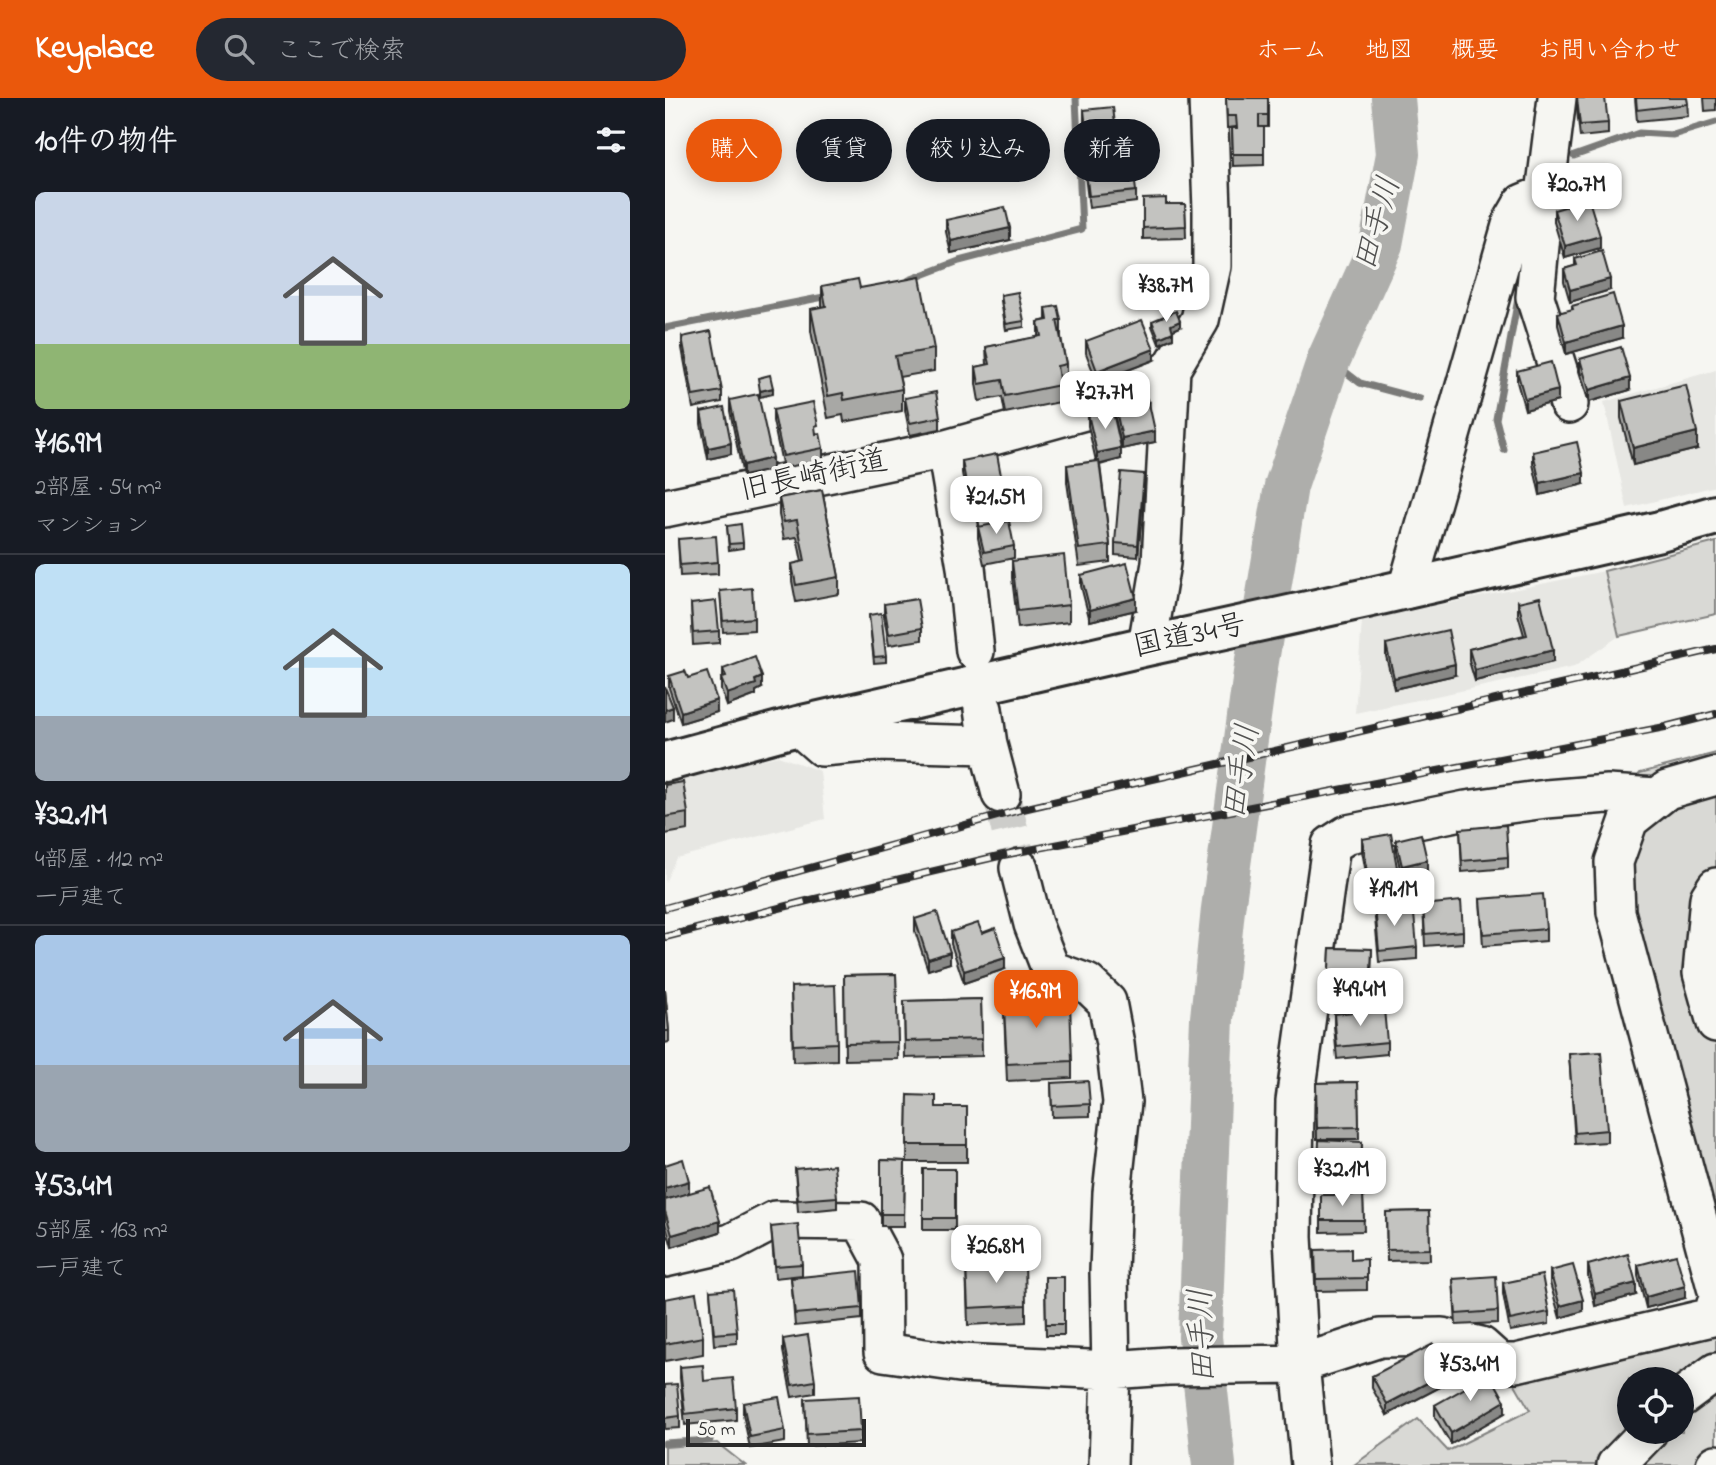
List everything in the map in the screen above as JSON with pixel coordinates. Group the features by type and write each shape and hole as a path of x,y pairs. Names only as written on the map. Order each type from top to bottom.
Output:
{"highway":[{"name":"国道34号","path":"665,762 798,726 1407,589 1716,516"}],"street":[{"path":"1147,646 1161,563 1171,369 1200,320 1212,266 1208,98"},
{"path":"1557,98 1535,297 1569,404"},
{"path":"1407,589 1512,222 1523,203 1545,194"},
{"name":"旧長崎街道","path":"665,508 946,449 1099,407 1171,369"},
{"path":"946,449 966,567 975,651"},
{"path":"983,709 988,746 1001,794"},
{"path":"798,726 822,747 877,742 988,746"},
{"path":"1716,776 1667,789 1629,820 1614,862 1616,912 1716,1287"},
{"path":"1310,1465 1300,1364 1293,1237 1295,1101 1331,845 1348,834 1466,810 1607,794 1657,797"},
{"path":"1019,867 1033,924 1051,970 1087,983 1107,1002 1115,1044 1122,1102 1112,1193 1108,1465"},
{"path":"1716,887 1709,898 1702,973 1716,1023"},
{"path":"665,1258 731,1243 775,1220 861,1221 882,1261 883,1353 960,1363 1111,1370 1168,1366 1300,1364 1380,1338 1429,1337 1442,1337 1481,1346 1500,1363 1516,1363 1712,1317 1716,1304"},
{"path":"1694,1389 1716,1373"},
{"path":"1616,1465 1636,1444"}],"shaded area":[{"path":"1716,370 1716,486 1627,508 1604,402"},
{"path":"1716,542 1716,614 1619,636 1604,571"},
{"path":"1604,571 1619,636 1574,667 1355,713 1362,621"},
{"path":"1716,753 1716,1252 1624,898 1617,806 1640,773"},
{"path":"778,756 820,771 825,819 676,858 665,883 665,779"},
{"path":"1716,1324 1716,1465 1354,1465 1418,1419 1448,1451 1530,1410 1512,1379"},
{"path":"717,1443 745,1465 665,1465 665,1447"}],"building":[{"path":"1226,98 1268,98 1268,115 1259,115 1259,127 1264,127 1264,154 1233,154 1232,128 1237,128 1236,116 1227,116"},
{"path":"1577,98 1605,98 1608,123 1580,125"},
{"path":"1636,98 1687,98 1688,104 1637,110"},
{"path":"1113,107 1114,119 1085,119 1084,110"},
{"path":"1087,182 1135,182 1136,191 1089,196"},
{"path":"1166,198 1166,204 1185,204 1186,226 1143,228 1143,199"},
{"path":"1589,200 1600,236 1565,246 1554,210"},
{"path":"1005,207 1010,228 951,241 946,220"},
{"path":"1602,251 1610,279 1570,290 1564,269 1577,265 1575,259"},
{"path":"920,277 934,349 895,356 902,389 844,400 843,393 828,396 811,309 826,306 822,286 858,279 860,288"},
{"path":"1018,292 1024,321 1006,324 1001,295"},
{"path":"1613,294 1622,326 1566,342 1558,313"},
{"path":"1058,306 1061,320 1057,320 1066,364 1057,366 1060,385 1005,396 1002,380 979,384 976,367 990,364 986,347 1041,336 1038,322 1048,320 1046,308"},
{"path":"1176,311 1180,321 1171,325 1173,332 1159,338 1152,321"},
{"path":"1142,320 1154,349 1097,371 1086,341"},
{"path":"711,331 722,391 693,396 682,337"},
{"path":"1621,347 1630,378 1589,390 1580,359"},
{"path":"1551,362 1558,390 1525,399 1517,371"},
{"path":"770,375 773,388 760,391 758,378"},
{"path":"1686,385 1697,432 1633,448 1621,401"},
{"path":"936,392 940,417 910,423 905,398"},
{"path":"758,394 772,458 743,465 730,400"},
{"path":"1148,399 1155,431 1122,438 1115,406"},
{"path":"813,402 818,425 815,426 816,434 820,433 823,448 783,456 773,410"},
{"path":"724,407 731,443 708,448 701,412"},
{"path":"1112,408 1121,448 1097,453 1088,414"},
{"path":"1577,442 1584,473 1540,483 1533,452"},
{"path":"997,454 1002,481 967,488 962,461"},
{"path":"1099,461 1110,545 1079,549 1067,465"},
{"path":"1121,472 1144,474 1138,545 1115,543"},
{"path":"822,490 839,577 796,585 792,564 805,561 797,520 784,522 779,498"},
{"path":"1009,521 1014,546 984,552 978,527"},
{"path":"741,524 743,543 729,544 727,526"},
{"path":"716,536 718,562 680,565 678,539"},
{"path":"1064,555 1069,605 1018,611 1012,561"},
{"path":"1127,563 1136,598 1090,610 1081,575"},
{"path":"752,588 754,618 723,621 720,591"},
{"path":"1540,597 1553,650 1475,670 1469,649 1527,635 1518,602"},
{"path":"917,599 922,628 889,634 884,604"},
{"path":"716,601 719,631 693,633 691,604"},
{"path":"881,613 886,656 874,657 869,615"},
{"path":"1448,630 1455,664 1394,678 1386,644"},
{"path":"755,657 762,677 755,680 756,684 727,694 721,678 726,677 723,669"},
{"path":"685,671 688,678 707,672 717,700 681,712 669,676"},
{"path":"665,687 673,707 665,710"},
{"path":"683,782 688,813 665,817 665,785"},
{"path":"1506,825 1508,857 1462,861 1460,829"},
{"path":"1391,834 1398,873 1369,878 1362,839"},
{"path":"1421,834 1427,860 1402,866 1396,840"},
{"path":"1385,894 1387,916 1414,914 1417,947 1379,951 1374,895"},
{"path":"1543,894 1546,929 1483,934 1480,899"},
{"path":"1461,901 1463,931 1425,934 1423,905"},
{"path":"937,912 950,952 928,959 915,919"},
{"path":"978,923 982,933 995,928 1005,958 964,971 951,932"},
{"path":"1330,948 1372,949 1370,992 1328,990"},
{"path":"896,974 898,1042 845,1043 844,975"},
{"path":"835,985 837,1043 793,1045 791,987"},
{"path":"1025,988 1026,1004 1070,1002 1072,1061 1007,1064 1003,989"},
{"path":"665,990 669,1031 665,1031"},
{"path":"981,999 982,1039 905,1041 904,1001"},
{"path":"1384,1009 1387,1042 1337,1047 1334,1014"},
{"path":"1601,1052 1607,1130 1575,1133 1569,1054"},
{"path":"1088,1081 1090,1104 1052,1106 1051,1083"},
{"path":"1358,1082 1359,1127 1317,1128 1316,1083"},
{"path":"908,1095 936,1096 936,1107 967,1107 967,1145 907,1145"},
{"path":"1319,1140 1362,1142 1361,1171 1318,1169"},
{"path":"683,1159 689,1181 665,1188 665,1165"},
{"path":"881,1160 905,1161 904,1214 881,1214"},
{"path":"834,1165 837,1197 798,1200 795,1169"},
{"path":"923,1169 955,1169 955,1218 923,1218"},
{"path":"710,1187 720,1221 672,1235 665,1211 665,1200"},
{"path":"1321,1195 1363,1195 1364,1220 1321,1220"},
{"path":"1429,1211 1430,1249 1387,1250 1386,1212"},
{"path":"798,1224 802,1264 775,1266 771,1227"},
{"path":"1351,1249 1351,1260 1367,1259 1367,1278 1316,1279 1315,1250"},
{"path":"1628,1254 1636,1283 1595,1294 1588,1265"},
{"path":"1676,1255 1685,1286 1646,1297 1638,1265"},
{"path":"1025,1262 1026,1305 968,1308 966,1264"},
{"path":"1573,1265 1583,1300 1560,1306 1550,1271"},
{"path":"859,1271 862,1308 795,1314 791,1278"},
{"path":"1542,1275 1549,1312 1510,1320 1503,1283"},
{"path":"1496,1276 1498,1311 1456,1314 1453,1279"},
{"path":"1045,1277 1064,1277 1064,1324 1046,1324"},
{"path":"733,1289 737,1332 714,1334 710,1291"},
{"path":"696,1293 703,1337 665,1344 665,1299"},
{"path":"808,1335 815,1381 792,1385 783,1339"},
{"path":"1433,1344 1448,1372 1387,1404 1372,1376"},
{"path":"703,1365 704,1381 733,1378 736,1408 685,1414 680,1367"},
{"path":"1490,1374 1505,1401 1451,1433 1435,1405"},
{"path":"677,1384 680,1416 665,1418 665,1385"},
{"path":"859,1396 861,1431 807,1434 805,1399"},
{"path":"779,1397 785,1430 750,1437 743,1403"}],"waterway":[{"path":"909,280 959,261 1082,229 1076,98"},
{"name":"田手川","path":"1214,1465 1200,1337 1212,1018 1223,909 1255,673 1286,486 1329,359 1381,244 1398,154 1393,98"},
{"path":"1574,156 1639,133 1673,135 1716,122"},
{"path":"1504,450 1496,419 1519,293"},
{"path":"665,328 829,296"},
{"path":"1329,359 1360,383 1420,399"},
{"path":"665,1443 710,1440"}],"tunnel":[{"path":"1001,794 1019,868"}],"railway":[{"path":"665,908 1023,809 1716,649"},
{"path":"665,937 1003,855 1665,727 1716,714"}]}
